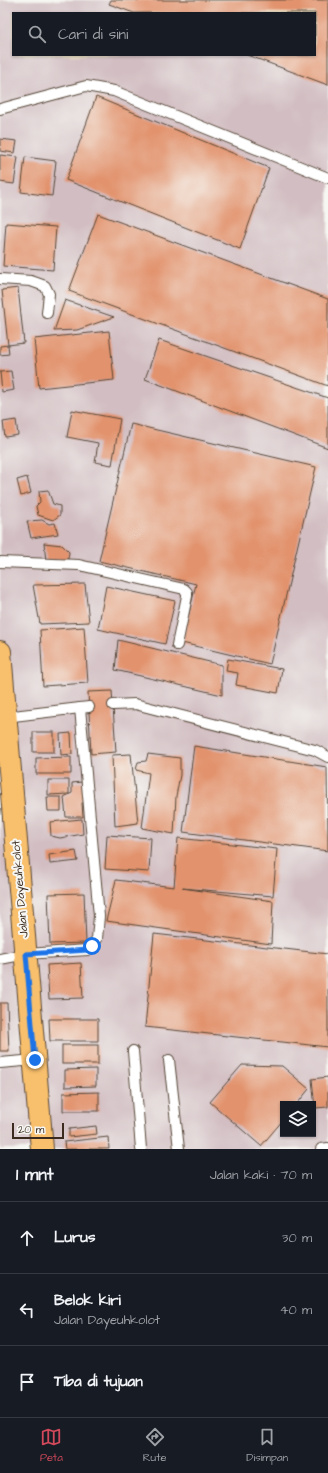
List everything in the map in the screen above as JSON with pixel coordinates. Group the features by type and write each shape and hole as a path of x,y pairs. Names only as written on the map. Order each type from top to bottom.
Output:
{"main road":[{"name":"Jalan Dayeuhkolot","path":"0,652 6,717 6,788 26,954 42,1149"}],"lane":[{"path":"0,109 86,86 114,91 328,178"},
{"path":"0,279 31,281 45,286 49,294 47,313"},
{"path":"0,562 79,565 184,589 187,592 187,596 177,644"},
{"path":"113,705 135,704 315,750 328,757"},
{"path":"0,959 26,954 88,950 97,939 99,916 84,707 6,717"},
{"path":"133,1051 141,1149"},
{"path":"0,1063 35,1060"},
{"path":"169,1060 179,1149"},
{"path":"321,1149 328,1148"}],"shaded area":[{"path":"0,0 328,0 328,1149 0,1149"}],"building":[{"path":"111,0 328,0 328,85 250,56 316,56 316,12 131,12 109,4"},
{"path":"96,97 269,168 240,249 66,180"},
{"path":"0,139 17,141 15,153 0,151"},
{"path":"0,155 18,157 14,184 0,182"},
{"path":"25,157 56,161 52,196 21,192"},
{"path":"98,214 328,299 328,386 69,291"},
{"path":"6,223 56,227 53,270 3,266"},
{"path":"18,288 24,343 8,345 2,290"},
{"path":"65,300 114,317 77,330 54,331"},
{"path":"109,331 114,380 39,388 34,339"},
{"path":"159,340 328,398 328,448 145,379"},
{"path":"8,345 9,354 0,355 0,346"},
{"path":"11,371 14,390 2,392 0,372"},
{"path":"72,410 120,419 112,465 95,462 98,443 67,437"},
{"path":"16,420 18,435 5,437 3,422"},
{"path":"131,424 316,467 270,664 182,643 196,584 99,561"},
{"path":"27,477 31,493 21,496 17,480"},
{"path":"48,490 53,504 60,506 60,515 53,520 38,515 36,506 40,502 39,491"},
{"path":"42,520 49,524 55,523 58,534 31,538 27,521"},
{"path":"44,543 62,545 69,552 68,559 46,561"},
{"path":"85,584 89,622 40,624 33,585"},
{"path":"106,586 175,601 165,644 98,629"},
{"path":"84,627 88,683 43,686 40,630"},
{"path":"118,640 222,665 222,695 115,670"},
{"path":"228,659 282,669 278,693 236,685 238,673 226,671"},
{"path":"112,691 116,752 91,754 88,692"},
{"path":"33,732 54,732 54,752 33,752"},
{"path":"71,733 72,754 61,755 60,734"},
{"path":"194,746 327,767 328,851 183,832"},
{"path":"131,754 138,823 115,826 112,755"},
{"path":"148,754 180,758 180,775 176,796 174,834 142,828 149,773 136,770 138,762 146,761"},
{"path":"71,757 71,774 36,774 36,758"},
{"path":"48,780 69,780 69,794 48,795"},
{"path":"82,782 86,788 86,802 82,803 83,817 66,817 64,797 72,793 72,783"},
{"path":"47,797 61,797 61,811 48,811"},
{"path":"82,819 83,834 60,838 51,836 50,822"},
{"path":"107,835 151,838 149,872 105,869"},
{"path":"178,838 277,849 273,896 182,888 273,901 271,944 106,921 116,880 174,887"},
{"path":"76,851 78,861 50,864 49,855"},
{"path":"84,893 86,943 50,944 48,894"},
{"path":"154,934 328,954 328,1047 145,1027"},
{"path":"81,963 83,998 49,999 47,965"},
{"path":"0,1003 7,1003 9,1051 0,1051"},
{"path":"49,1019 98,1019 98,1041 50,1041"},
{"path":"62,1045 98,1045 98,1064 62,1064"},
{"path":"242,1065 282,1066 309,1089 299,1101 280,1101 280,1124 261,1146 210,1102"},
{"path":"96,1069 96,1086 65,1087 65,1070"},
{"path":"328,1077 328,1107 316,1108 312,1079"},
{"path":"99,1092 99,1111 63,1111 63,1093"},
{"path":"96,1126 97,1134 69,1137 69,1129"},
{"path":"108,1137 109,1149 65,1149 64,1142"}],"route":[{"path":"35,1060 26,954 88,950 92,946"}]}
